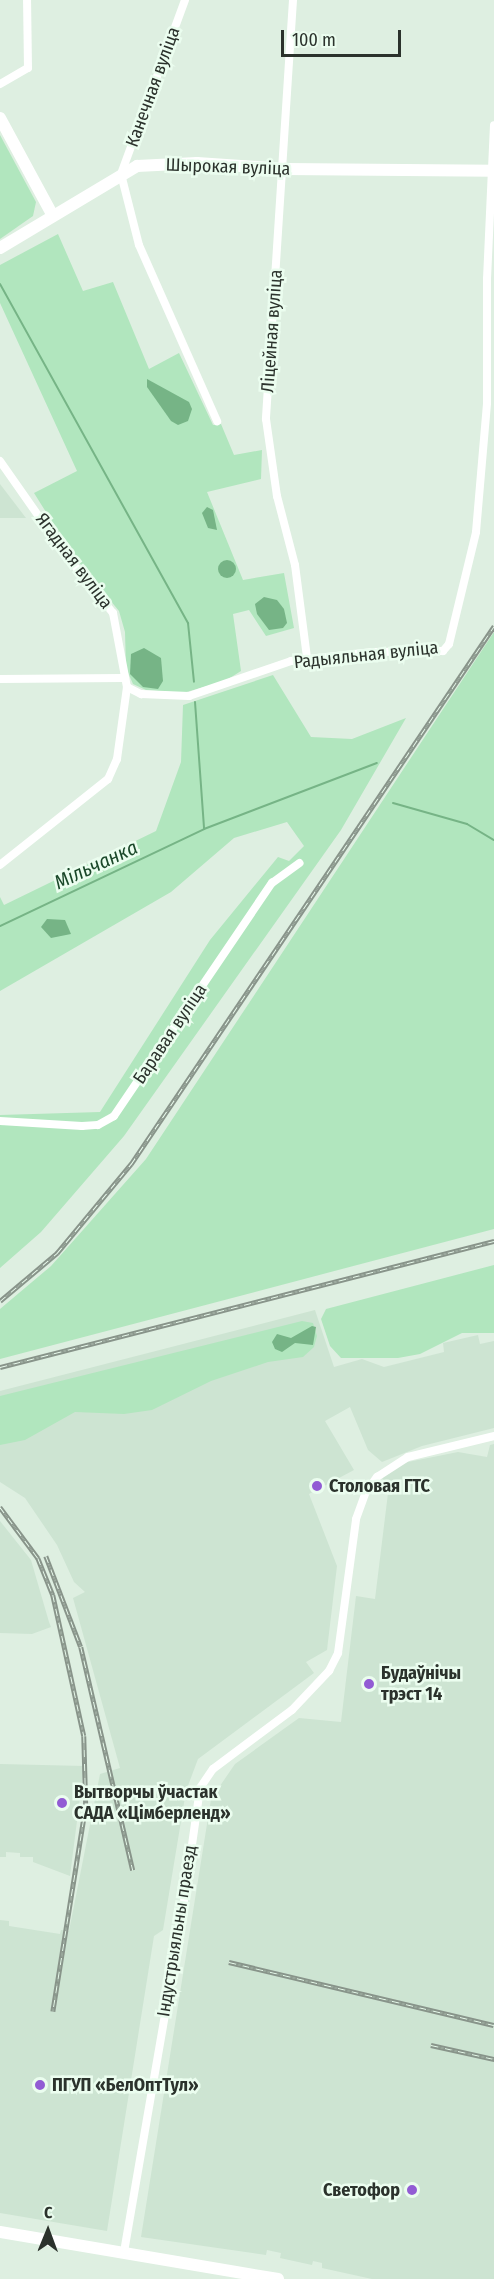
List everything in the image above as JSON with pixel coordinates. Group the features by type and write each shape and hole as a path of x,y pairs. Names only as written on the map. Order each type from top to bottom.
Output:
{"street":[{"path":"0,84 28,68 27,0"},
{"name":"Канечная вуліца","path":"121,174 185,0"},
{"name":"Ліцейная вуліца","path":"293,0 284,169 266,419 277,496 295,565 307,658"},
{"path":"0,118 53,216"},
{"name":"Радыяльная вуліца","path":"127,687 141,694 189,696 307,658 443,651 449,644 476,532 487,403 487,279 494,125"},
{"name":"Шырокая вуліца","path":"0,249 137,166 163,163 284,169 493,171"},
{"path":"121,174 139,245 217,421"},
{"name":"Ягадная вуліца","path":"2,461 65,554 113,613 119,631 123,678 127,687"},
{"path":"0,679 123,678"},
{"path":"0,866 108,779 117,759 127,687"},
{"name":"Баравая вуліца","path":"0,1121 90,1126 114,1116 272,883 300,863"},
{"name":"Індустрыяльны праезд","path":"124,2252 181,1922 200,1788 213,1769 292,1710 329,1671 338,1653 356,1519 366,1492 376,1477 408,1457 494,1436"},
{"path":"0,2232 278,2279"}],"shaded area":[{"path":"0,135 36,202 33,216 0,239"},
{"path":"58,234 83,291 113,282 149,369 179,353 213,425 221,424 234,455 262,450 261,479 207,492 243,580 284,573 294,628 266,636 249,610 233,614 241,671 225,681 183,693 146,690 133,684 126,668 125,632 119,611 73,555 34,493 77,471 0,303 0,265"},
{"path":"147,379 189,402 192,409 188,421 178,425 171,421 147,387"},
{"path":"0,484 26,518 0,518"},
{"path":"207,507 213,510 217,530 208,528 202,513"},
{"path":"223,560 231,560 236,565 234,576 223,578 218,573 218,565"},
{"path":"264,597 277,600 284,609 287,623 283,628 269,630 257,614 255,604"},
{"path":"494,632 494,1229 0,1359 0,1309 51,1266 146,1159"},
{"path":"144,648 161,658 163,681 158,689 143,687 130,674 131,654"},
{"path":"273,675 311,737 352,739 406,718 341,830 124,1136 41,1232 0,1268 0,1115 100,1112 210,940 278,857 289,861 304,846 287,822 234,838 171,892 0,991 0,897 4,905 156,831 181,762 183,705"},
{"path":"47,919 65,920 71,934 51,938 41,927"},
{"path":"494,1265 494,1333 462,1333 420,1354 398,1358 341,1358 330,1346 321,1319 326,1309"},
{"path":"315,1310 334,1367 362,1359 384,1367 444,1352 443,1343 478,1335 480,1344 494,1341 494,1428 422,1446 382,1462 368,1450 350,1407 325,1421 354,1470 309,1494 337,1566 327,1650 306,1662 314,1673 198,1759 186,1791 163,1930 154,1936 107,2231 0,2213 0,1920 9,1921 9,1926 60,1934 61,1930 69,1931 100,1774 120,1768 73,1598 85,1592 74,1582 57,1545 25,1498 0,1482 0,1391"},
{"path":"302,1321 313,1323 317,1336 314,1347 303,1357 268,1362 211,1381 152,1410 124,1414 75,1412 25,1440 0,1445 0,1396"},
{"path":"312,1326 316,1327 313,1345 295,1343 282,1352 275,1349 272,1342 277,1334 291,1338"},
{"path":"494,1444 494,2279 372,2279 322,2268 322,2263 313,2261 312,2265 280,2258 281,2253 267,2250 266,2255 141,2237 211,1799 235,1764 299,1718 341,1722 356,1596 375,1599 389,1485 382,1478 403,1463 458,1452 487,1457 490,1445"},
{"path":"0,1521 31,1560 51,1627 32,1634 0,1633"},
{"name":"Вытворчы ўчастак САДА «Цімберленд»","path":"0,1764 84,1766 70,1876 33,1862 33,1857 20,1857 20,1853 6,1852 6,1857 0,1857"}],"waterway":[{"path":"0,284 188,623 194,682"},
{"path":"195,702 204,829"},
{"name":"Мільчанка","path":"0,926 204,829 377,763"},
{"path":"393,803 467,824 494,840"}],"railway":[{"path":"0,1301 57,1253 131,1164 494,626"},
{"path":"0,1367 494,1241"},
{"path":"0,1507 38,1558 53,1595 84,1736 86,1806 53,2011"},
{"path":"46,1556 81,1647 133,1870"},
{"path":"229,1962 494,2025"},
{"path":"431,2045 494,2059"}],"place":[{"name":"Столовая ГТС","path":"317,1486"},
{"name":"Будаўнічы трэст 14","path":"369,1684"},
{"name":"Вытворчы ўчастак САДА «Цімберленд»","path":"62,1803"},
{"name":"ПГУП «БелОптТул»","path":"40,2085"},
{"name":"Светофор","path":"412,2190"}]}
